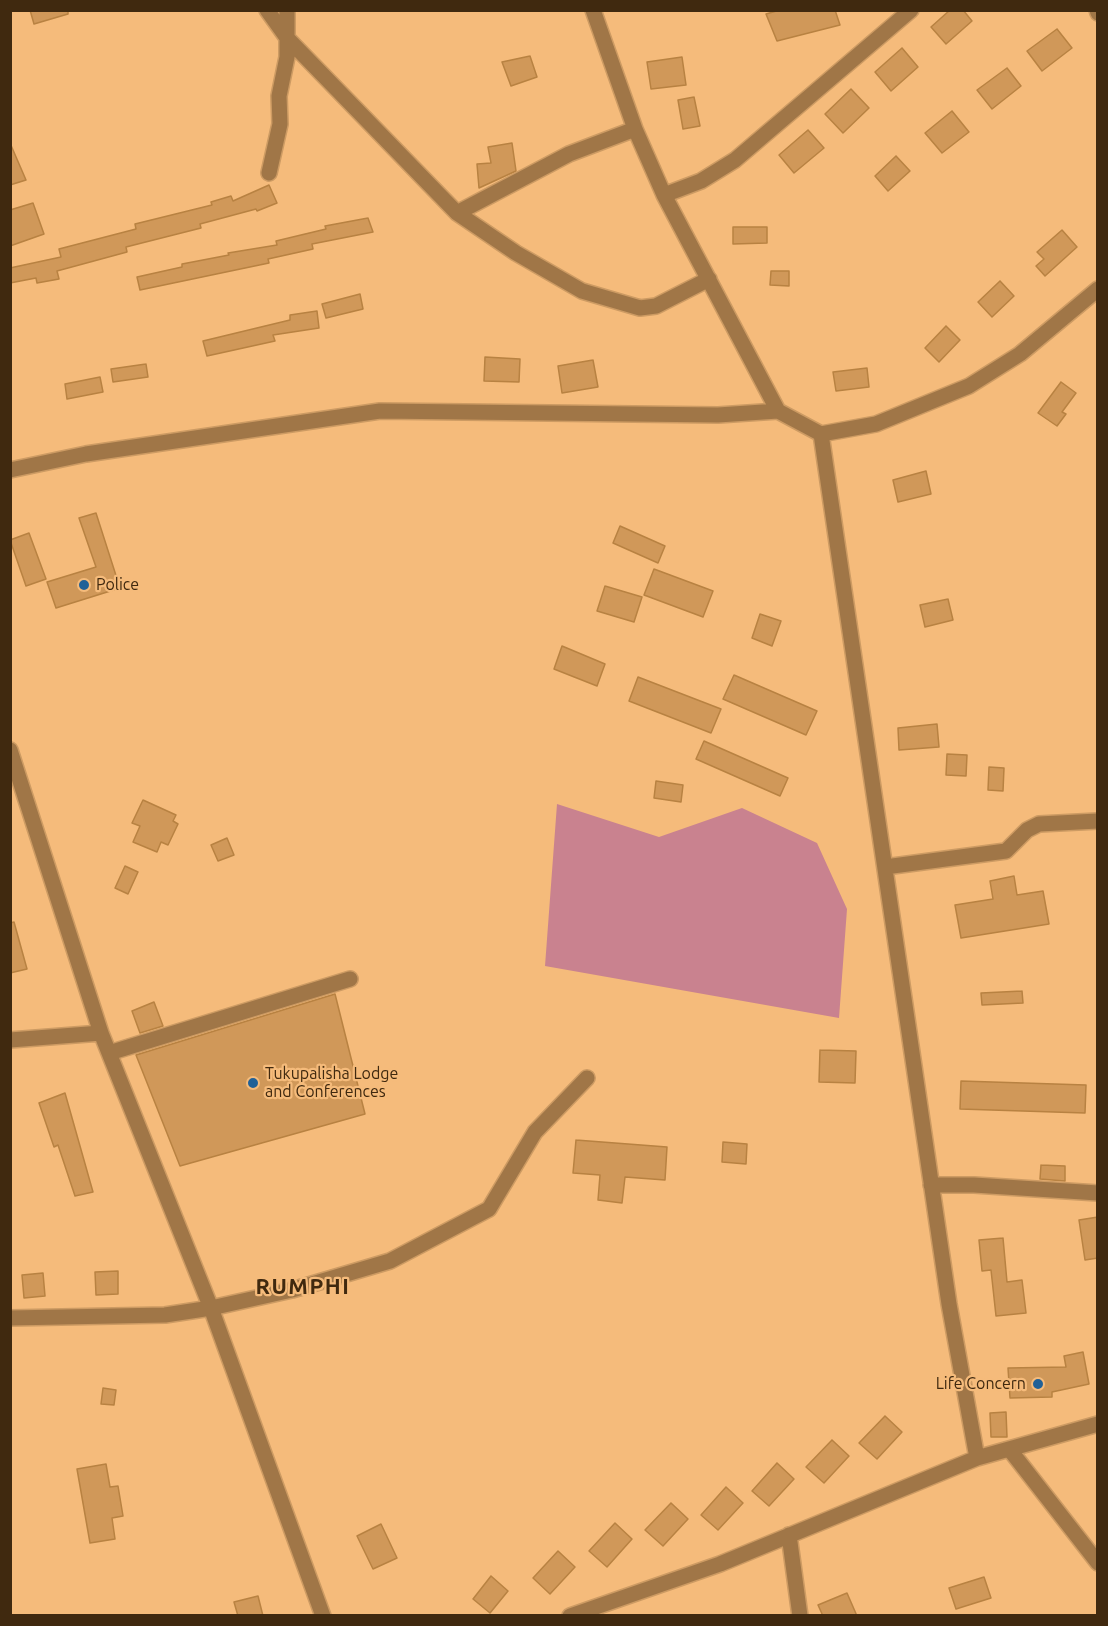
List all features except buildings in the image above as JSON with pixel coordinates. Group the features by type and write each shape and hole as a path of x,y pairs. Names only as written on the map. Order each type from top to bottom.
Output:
{"street":[{"path":"267,10 287,38 457,213 516,253 582,291 640,308 657,306 709,279"},
{"path":"269,173 280,124 279,96 287,57 287,10"},
{"path":"593,10 634,129 664,195 778,411"},
{"path":"664,195 701,181 735,160 911,10"},
{"path":"457,213 569,154 634,129"},
{"path":"10,470 86,454 380,411 718,415 778,411 821,434 876,424 969,386 1020,354 1098,289"},
{"path":"821,434 949,1304 977,1458"},
{"path":"10,750 14,772 101,1033 210,1308 323,1616"},
{"path":"885,867 1006,850 1027,830 1039,824 1098,821"},
{"path":"109,1053 350,979"},
{"path":"10,1040 101,1033"},
{"path":"10,1318 165,1315 210,1308 292,1290 390,1262 489,1209 535,1132 587,1078"},
{"path":"931,1185 974,1185 1098,1193"},
{"path":"570,1616 720,1564 977,1458 1098,1424"},
{"path":"1010,1450 1098,1563"},
{"path":"789,1535 800,1616"}],"shaded area":[{"path":"557,804 659,837 742,808 817,843 847,909 839,1018 545,966"}],"place":[{"name":"Police","path":"84,585"},
{"name":"Tukupalisha Lodge and Conferences","path":"253,1083"},
{"name":"Life Concern","path":"1038,1384"}],"district":[{"name":"RUMPHI","path":"303,1287"}]}
